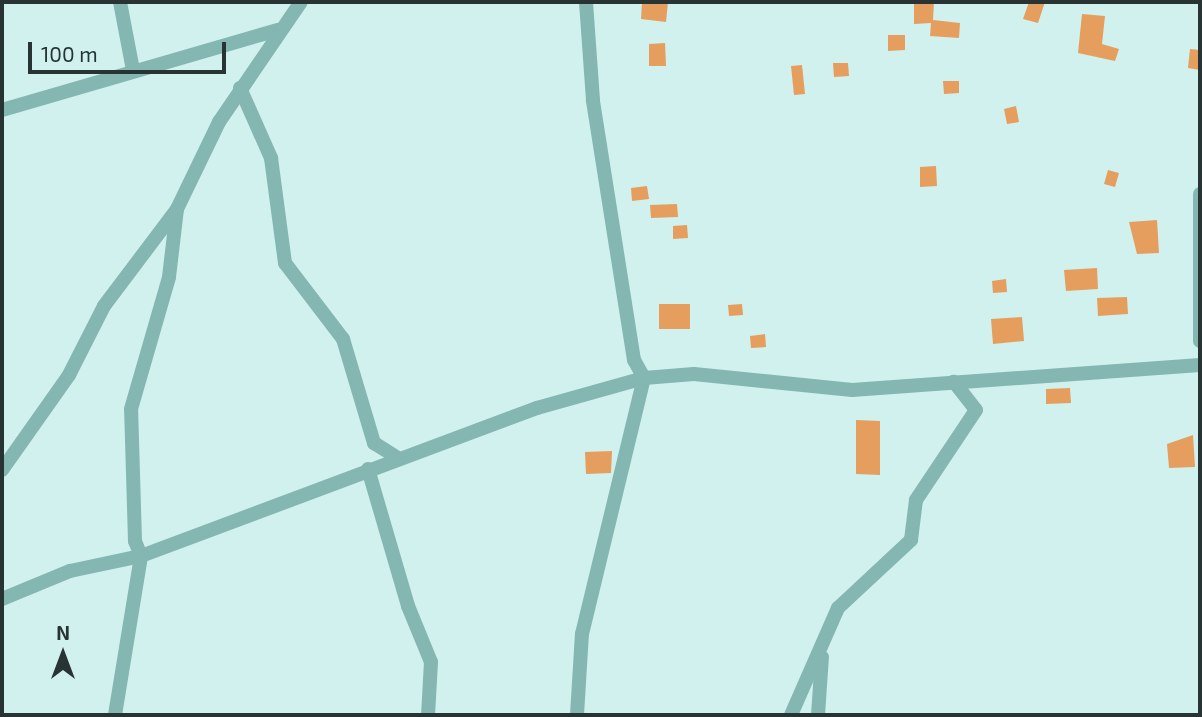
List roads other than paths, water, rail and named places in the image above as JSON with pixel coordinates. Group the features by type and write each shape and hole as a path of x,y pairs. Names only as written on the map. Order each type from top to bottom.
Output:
{"street":[{"path":"120,2 134,70"},
{"path":"2,470 69,375 104,306 177,209 240,88 278,30 301,2"},
{"path":"577,715 582,634 644,378 634,360 593,100 586,2"},
{"path":"2,110 278,30"},
{"path":"240,88 271,158 285,263 344,339 374,443 398,458"},
{"path":"1200,194 1200,341"},
{"path":"115,715 141,556 135,541 131,409 169,277 177,209"},
{"path":"2,599 70,571 141,556 398,458 644,378 694,374 852,390 1200,365"},
{"path":"790,715 823,637 846,598 865,588 911,540 916,500 976,410 954,382"},
{"path":"368,469 408,606 431,663 428,715"},
{"path":"818,715 823,637"}]}
